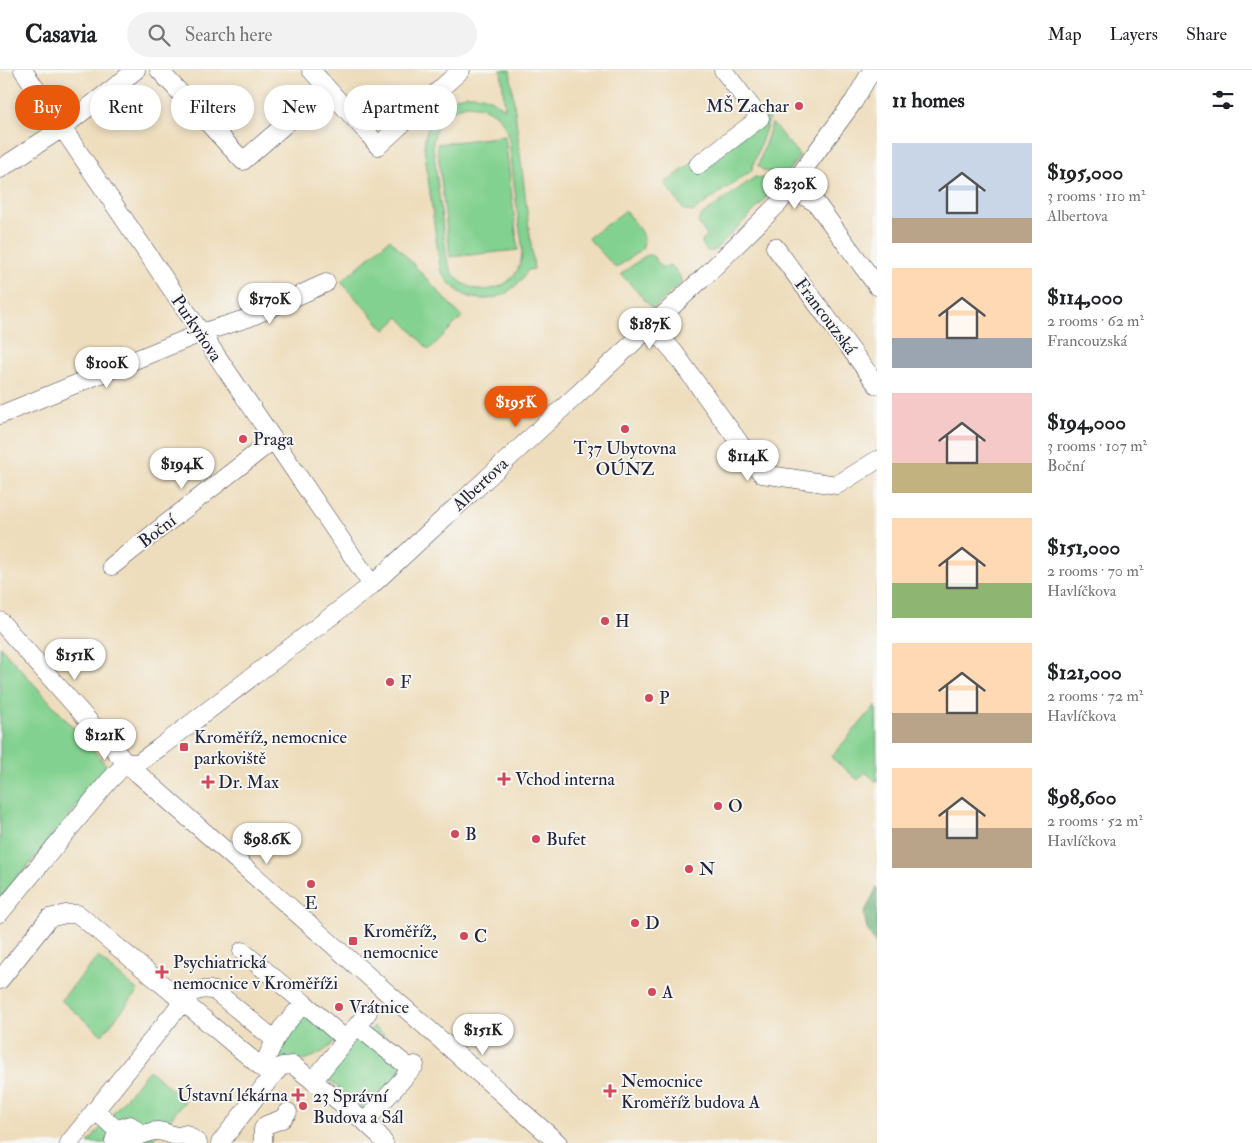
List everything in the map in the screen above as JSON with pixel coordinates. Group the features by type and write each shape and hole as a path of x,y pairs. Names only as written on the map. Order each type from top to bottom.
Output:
{"street":[{"name":"Purkyňova","path":"23,70 33,85"},
{"path":"80,114 136,70"},
{"path":"159,70 243,161 279,130"},
{"path":"311,70 324,85"},
{"path":"334,96 378,146 461,70"},
{"path":"698,165 760,118 723,70"},
{"name":"Albertova","path":"126,763 138,762 144,759 372,585 651,326 779,203 854,101 872,70"},
{"path":"0,169 59,130"},
{"name":"Purkyňova","path":"63,130 372,585"},
{"path":"790,188 816,203 877,286"},
{"name":"Francouzská","path":"775,247 877,385"},
{"path":"0,415 201,333 248,318 326,282"},
{"path":"651,326 674,352 762,474 837,485 877,460"},
{"name":"Boční","path":"112,566 272,440"},
{"path":"0,621 126,763 558,1143"},
{"path":"0,913 108,782 126,763"},
{"path":"0,980 49,918 66,914 78,914 267,1072"},
{"path":"242,951 346,1040"},
{"path":"69,1143 188,994 197,990 206,989 214,991 274,1040"},
{"path":"220,1143 267,1072 274,1040 304,1003"},
{"path":"313,1081 362,1019 413,1067 365,1122"},
{"path":"267,1072 282,1066 293,1065 365,1122 379,1135 384,1143"},
{"path":"95,1110 116,1137 125,1126 130,1125 136,1130 135,1140"},
{"path":"263,1143 262,1129 285,1115 285,1124 270,1143"},
{"path":"135,1140 148,1132 159,1131 178,1137 186,1134 198,1143"}],"green space":[{"path":"501,70 510,70 534,269 528,270 519,283 508,292 484,299 471,297 460,292 449,282 440,269 424,147 427,130 436,130 433,145 449,266 464,284 474,288 484,290 503,285 511,279 517,270 522,255 509,139 503,123 495,113 476,106 467,105 457,108 457,98 461,96 485,97 505,109"},
{"path":"767,117 769,120 751,171 692,212 684,210 665,183 695,161"},
{"path":"772,123 800,156 785,175 764,171 758,166"},
{"path":"505,136 518,250 450,257 437,144"},
{"path":"755,177 779,181 760,205 714,251 707,251 702,241 707,236 698,222 701,216"},
{"path":"625,211 642,234 644,244 642,249 616,268 588,238"},
{"path":"390,239 462,317 429,350 399,317 385,330 341,282"},
{"path":"645,256 653,256 662,268 669,265 674,268 681,280 681,283 653,309 621,274"},
{"path":"0,646 109,768 0,900"},
{"path":"876,705 877,782 865,772 858,780 831,757"},
{"path":"877,887 877,947 867,929 864,914"},
{"path":"98,957 138,991 102,1035 61,1000"},
{"path":"302,1007 337,1039 326,1050 314,1056 286,1063 274,1047"},
{"path":"374,1027 406,1054 405,1056 409,1061 368,1113 330,1081 327,1076 346,1047"},
{"path":"149,1070 185,1101 150,1143 88,1143"}],"place":[{"name":"MŠ Zachar","path":"799,106"},
{"name":"T37 Ubytovna OÚNZ","path":"625,429"},
{"name":"Praga","path":"243,439"},
{"name":"H","path":"605,621"},
{"name":"F","path":"390,682"},
{"name":"P","path":"649,698"},
{"name":"Kroměříž, nemocnice parkoviště","path":"184,747"},
{"name":"Vchod interna","path":"504,779"},
{"name":"Dr. Max","path":"208,782"},
{"name":"O","path":"718,806"},
{"name":"B","path":"455,834"},
{"name":"Bufet","path":"536,839"},
{"name":"N","path":"689,869"},
{"name":"E","path":"311,884"},
{"name":"D","path":"635,923"},
{"name":"C","path":"464,936"},
{"name":"Kroměříž, nemocnice","path":"353,941"},
{"name":"Psychiatrická nemocnice v Kroměříži","path":"162,972"},
{"name":"A","path":"652,992"},
{"name":"Vrátnice","path":"339,1007"},
{"name":"Nemocnice Kroměříž budova A","path":"610,1091"},
{"name":"Ústavní lékárna","path":"298,1095"},
{"name":"23 Správní Budova a Sál","path":"303,1106"}]}
